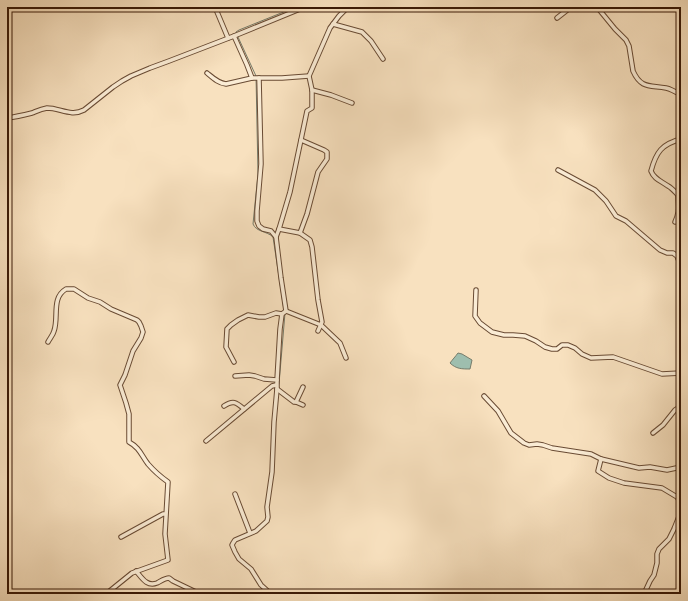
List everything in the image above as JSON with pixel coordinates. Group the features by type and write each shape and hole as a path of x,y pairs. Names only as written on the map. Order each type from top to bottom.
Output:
{"street":[{"path":"216,7 228,38"},
{"path":"7,118 33,113 47,108 69,113 80,112 122,81 150,68 305,7"},
{"path":"276,237 280,229 290,192 307,112 312,108 312,90 309,76 330,28 348,7"},
{"path":"557,18 571,7"},
{"path":"597,7 626,40 629,46 633,71 641,82 647,86 667,88 681,95"},
{"path":"333,24 362,32 371,41 383,59"},
{"path":"236,35 247,65 256,78 261,164 257,221 259,226 263,229 271,231 276,237 284,312 280,329 268,517 267,521 256,531 235,540 232,543 239,559 251,569 261,585 271,594"},
{"path":"207,73 217,82 222,84 256,78 309,76"},
{"path":"312,90 352,103"},
{"path":"678,195 669,186 657,180 651,170 655,157 662,147 681,139"},
{"path":"300,233 307,214 318,172 328,155 324,150 301,140"},
{"path":"558,170 595,190 606,201 616,216 626,221 660,250 667,253 673,252 681,261"},
{"path":"675,222 679,203 678,195 680,176"},
{"path":"280,229 300,233 310,240 322,322 318,331"},
{"path":"677,256 681,254"},
{"path":"48,342 54,331 56,302 60,293 66,289 74,290 84,296 100,302 111,309 137,320 142,332 141,338 133,352 120,385 129,414 129,442 140,450 153,470 168,482 165,534 168,560 132,573 106,594"},
{"path":"476,290 475,316 480,323 492,332 504,335 525,336 545,347 552,349 557,349 562,345 568,345 575,348 582,354 592,358 613,356 662,374 681,373"},
{"path":"234,362 226,347 227,330 231,325 248,315 265,317 284,312 321,326 340,343 346,358"},
{"path":"235,376 249,375 276,382"},
{"path":"206,441 276,382"},
{"path":"296,402 303,388"},
{"path":"277,389 292,401 303,405"},
{"path":"484,396 498,411 511,433 529,445 537,444 591,454 601,459 639,468 650,467 667,470 681,468"},
{"path":"224,406 234,402 239,404 244,409"},
{"path":"653,433 663,425 675,410 681,406"},
{"path":"601,459 598,472 601,474 624,483 662,488 680,499 680,514 674,529 659,549 654,575 644,594"},
{"path":"235,494 250,533"},
{"path":"122,537 163,514 166,514"},
{"path":"136,571 143,580 150,584 154,584 169,578 198,594 224,592"}],"shaded area":[{"path":"458,353 472,360 470,369 457,368 450,363"}],"waterway":[{"path":"236,34 239,30 296,7"},
{"path":"238,37 256,76 258,174 253,224 257,229 273,237 284,310"},
{"path":"279,384 285,313"}]}
